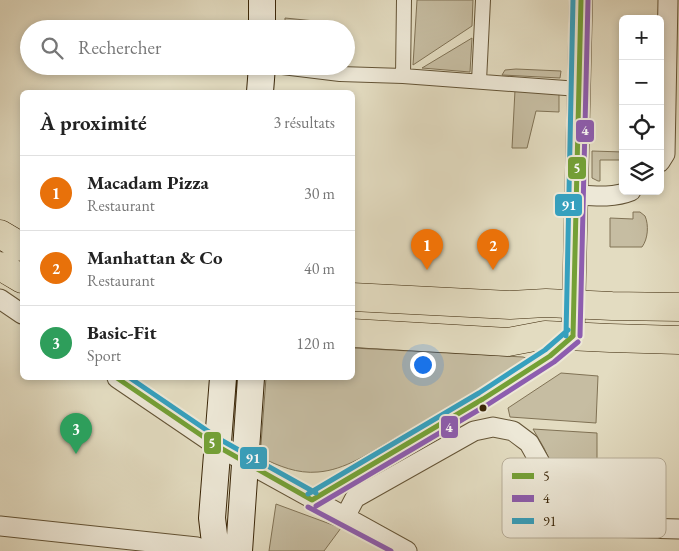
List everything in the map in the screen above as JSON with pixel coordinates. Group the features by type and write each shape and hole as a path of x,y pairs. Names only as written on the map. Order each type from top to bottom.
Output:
{"main road":[{"path":"262,0 262,20"},
{"path":"260,90 261,75"},
{"path":"0,234 20,246"},
{"path":"0,266 20,278"},
{"path":"355,297 510,305 546,303 679,307"},
{"path":"355,333 508,342 545,335 679,340"},
{"path":"203,550 212,518 223,380"},
{"path":"239,551 250,380"}],"street":[{"path":"403,76 404,0"},
{"path":"479,81 483,0"},
{"path":"312,500 491,394 550,356 573,336 581,0"},
{"path":"664,156 668,0"},
{"path":"355,74 403,76 579,89"},
{"path":"576,195 620,195"},
{"path":"0,299 20,313"},
{"path":"120,380 217,446 407,551"},
{"path":"345,517 355,498 474,431 493,427 513,431 528,443 537,458"},
{"path":"0,526 203,550"},
{"path":"666,529 679,529"}],"shaded area":[{"path":"417,0 473,0 472,26 413,65"},
{"path":"285,18 305,20 285,20"},
{"path":"472,38 470,72 422,68"},
{"path":"505,70 561,71 560,78 502,75"},
{"path":"515,90 559,92 559,112 536,111 527,148 512,148"},
{"path":"592,151 619,152 619,160 600,160 600,181 592,178"},
{"path":"633,212 640,212 645,216 647,236 644,244 642,247 610,247 610,218 633,219"},
{"path":"355,348 526,358 527,361 477,392 366,455 338,468 318,472 295,471 260,457 266,380 355,380"},
{"path":"561,373 598,376 596,423 510,417 508,408"},
{"path":"533,429 597,433 597,458 548,458"},
{"path":"276,504 341,528 324,551 269,551"}],"transit line":[{"name":"91","path":"566,336 573,0"},
{"name":"5","path":"573,336 581,0"},
{"name":"4","path":"580,336 588,0"},
{"name":"91","path":"308,494 479,393 545,350 568,330"},
{"name":"5","path":"312,500 483,399 550,356 573,336"},
{"name":"4","path":"316,506 487,405 554,362 578,342"},
{"name":"5","path":"120,380 217,446 312,500"},
{"name":"91","path":"133,380 221,440 316,493"},
{"name":"4","path":"308,507 391,551"}],"place":[{"name":"Macadam Pizza","path":"427,270"},
{"name":"Manhattan & Co","path":"493,270"},
{"name":"Basic-Fit","path":"76,454"}]}
